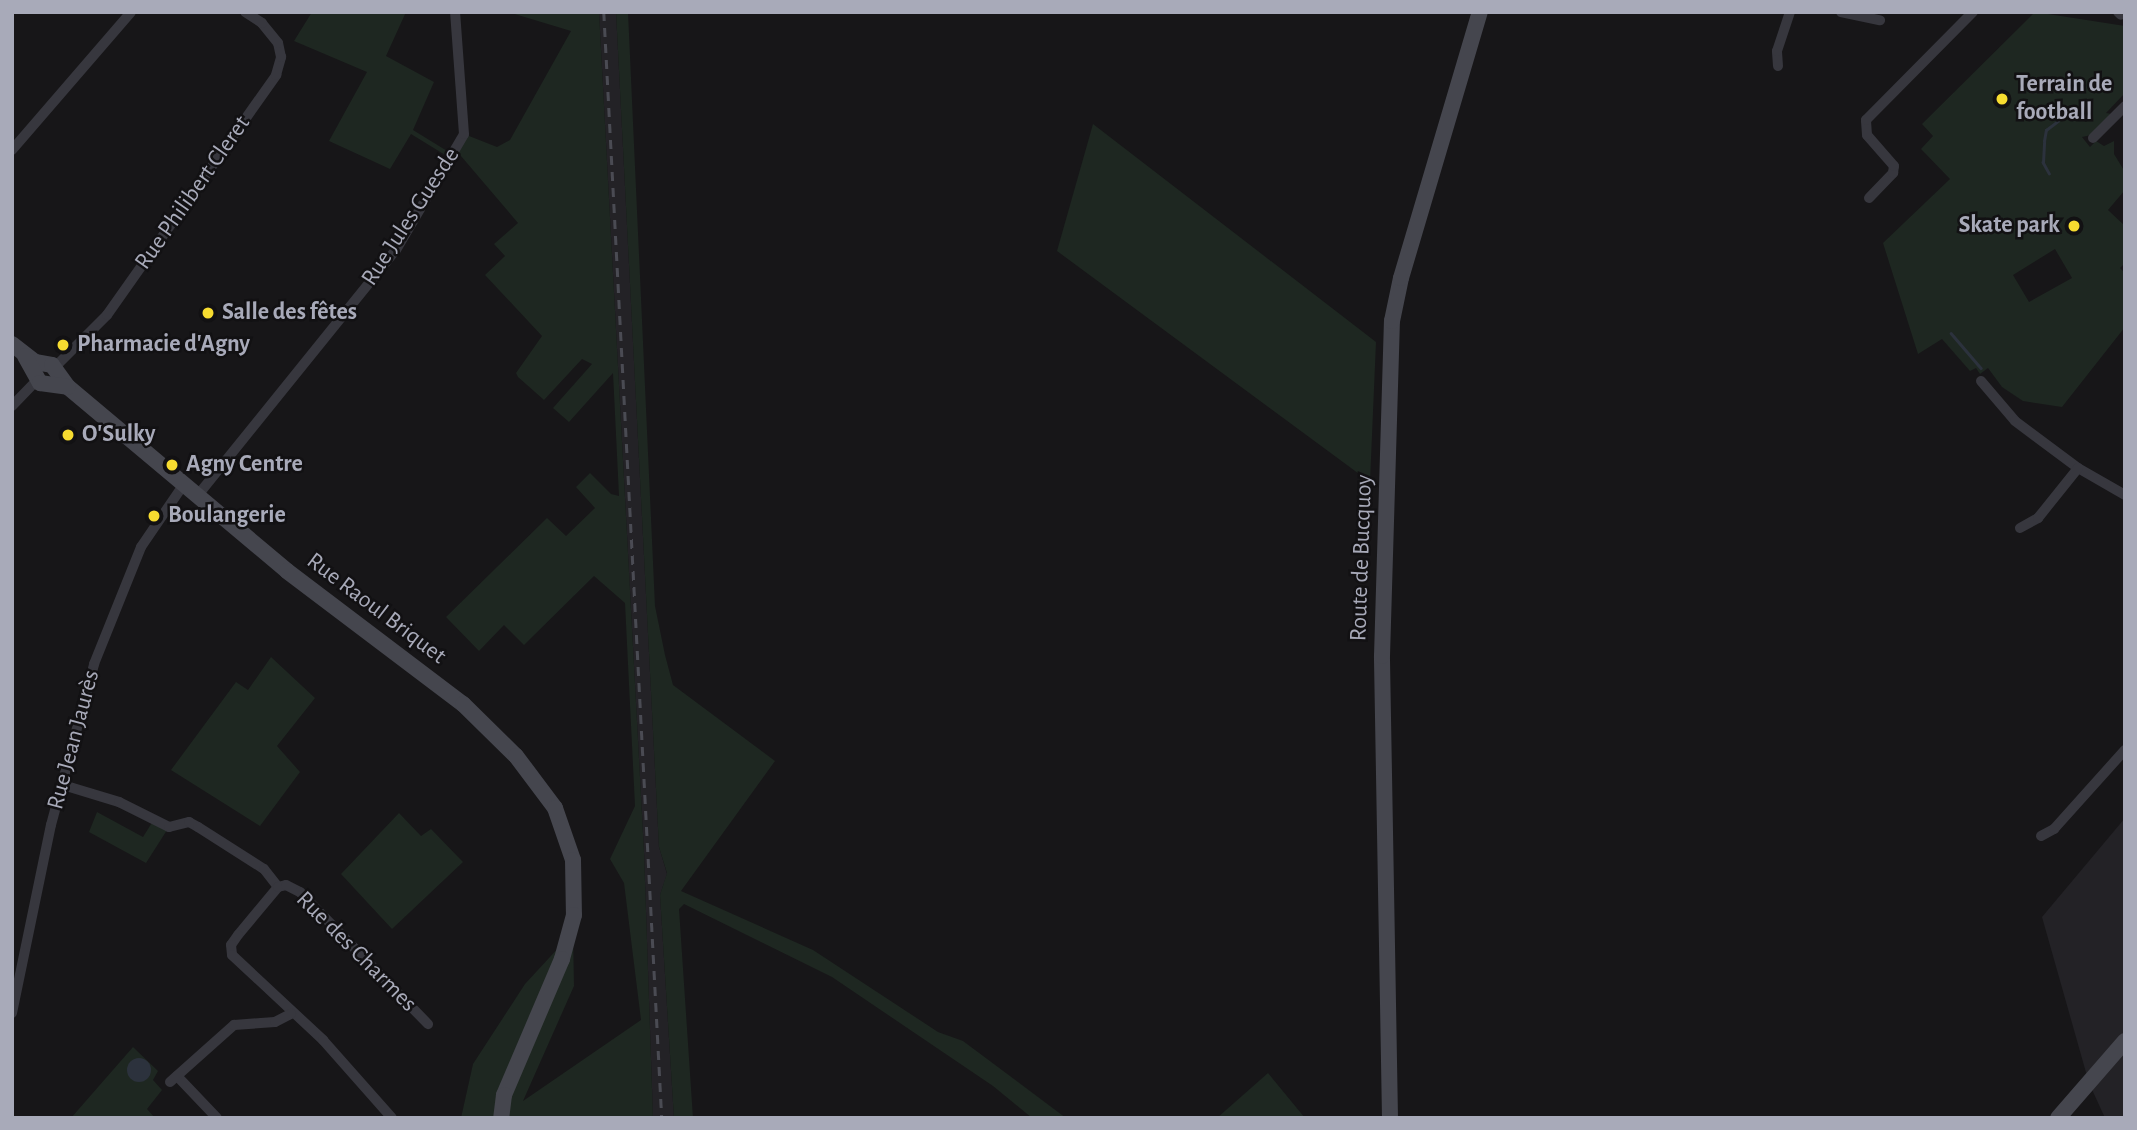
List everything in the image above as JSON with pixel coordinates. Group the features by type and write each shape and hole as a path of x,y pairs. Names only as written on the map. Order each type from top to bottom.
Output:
{"street":[{"path":"12,149 131,12"},
{"name":"Rue Philibert Cleret","path":"49,375 107,316 276,75 281,57 278,43 262,23 245,12"},
{"name":"Rue Jules Guesde","path":"198,495 396,250 464,134 455,12"},
{"name":"Route de Bucquoy","path":"1390,1118 1382,656 1392,321 1401,278 1480,12"},
{"path":"1778,66 1777,51 1790,12"},
{"path":"1841,12 1880,20"},
{"path":"1869,198 1893,173 1894,166 1867,135 1866,120 1973,12"},
{"path":"2094,138 2125,106"},
{"name":"Rue Raoul Briquet","path":"12,344 323,599 463,704 516,756 555,808 569,843 575,880 569,938 518,1059 501,1118"},
{"path":"12,406 49,375"},
{"path":"1981,381 2015,421 2078,468 2125,495"},
{"path":"2020,528 2038,518 2078,468"},
{"name":"Rue Jean Jaurès","path":"12,1013 62,785 100,644 148,534 184,484"},
{"path":"2041,836 2061,822 2125,750"},
{"name":"Rue des Charmes","path":"62,785 108,798 169,827 189,822 264,869 278,887 286,885 300,892 428,1024"},
{"path":"278,887 238,935 232,955 291,1014 323,1040 391,1118"},
{"path":"217,1118 174,1079 234,1025 275,1022 291,1014"},
{"path":"2058,1118 2125,1041"}],"shaded area":[{"path":"312,12 406,12 386,56 434,82 413,130 452,154 450,158 411,134 390,169 329,141 367,72 294,41"},
{"path":"508,12 599,12 644,852 653,1118 461,1118 473,1064 525,984 573,932 574,986 523,1101 641,1020 624,883 610,859 635,806 625,603 594,576 524,645 504,625 479,651 446,617 547,518 566,536 595,508 576,487 590,473 611,494 619,496 613,373 569,422 553,408 592,364 582,359 544,400 518,377 516,373 542,336 485,275 505,256 494,244 518,223 455,149 464,134 497,147 510,140 571,31"},
{"path":"599,12 616,12 659,847 667,874 660,895 674,1118 653,1118 644,852"},
{"path":"616,12 628,12 655,606 665,655 673,685 775,761 681,891 813,950 938,1032 963,1041 1066,1118 1032,1118 993,1086 832,977 684,904 679,909 693,1118 674,1118 660,895 667,873 659,847"},
{"path":"2035,12 2125,26 2125,93 2106,113 2112,114 2091,135 2082,137 2090,147 2096,141 2104,146 2114,141 2114,154 2125,172 2125,190 2108,210 2125,226 2125,263 2120,268 2125,273 2125,327 2062,407 2023,401 2002,387 1988,368 1980,374 1976,368 1970,371 1942,339 1918,354 1883,243 1950,179 1921,149 1933,136 1922,124","holes":["2055,249 2072,278 2029,302 2013,275"]},
{"path":"1093,124 1376,342 1370,482 1057,251"},
{"path":"271,657 315,698 277,746 300,772 260,826 171,770 236,682 248,690"},
{"path":"97,812 143,837 153,821 169,827 146,863 89,832"},
{"path":"399,813 421,836 431,829 463,862 392,929 341,874"},
{"path":"2125,818 2125,1118 2105,1118 2089,1083 2042,917"},
{"path":"133,1047 158,1071 153,1080 162,1090 147,1109 155,1118 71,1118"},
{"path":"139,1058 147,1062 151,1070 147,1078 139,1082 131,1078 127,1070 131,1062"},
{"path":"1268,1073 1305,1118 1217,1118"}],"waterway":[{"path":"2049,174 2043,163 2044,141 2046,130 2058,121"},
{"path":"1951,333 1981,368"}],"railway":[{"path":"604,12 662,1118"}],"place":[{"name":"Terrain de football","path":"2002,99"},
{"name":"Skate park","path":"2074,226"},
{"name":"Salle des fêtes","path":"208,313"},
{"name":"Pharmacie d'Agny","path":"63,345"},
{"name":"O'Sulky","path":"68,435"},
{"name":"Agny Centre","path":"172,465"},
{"name":"Boulangerie","path":"154,516"}]}
